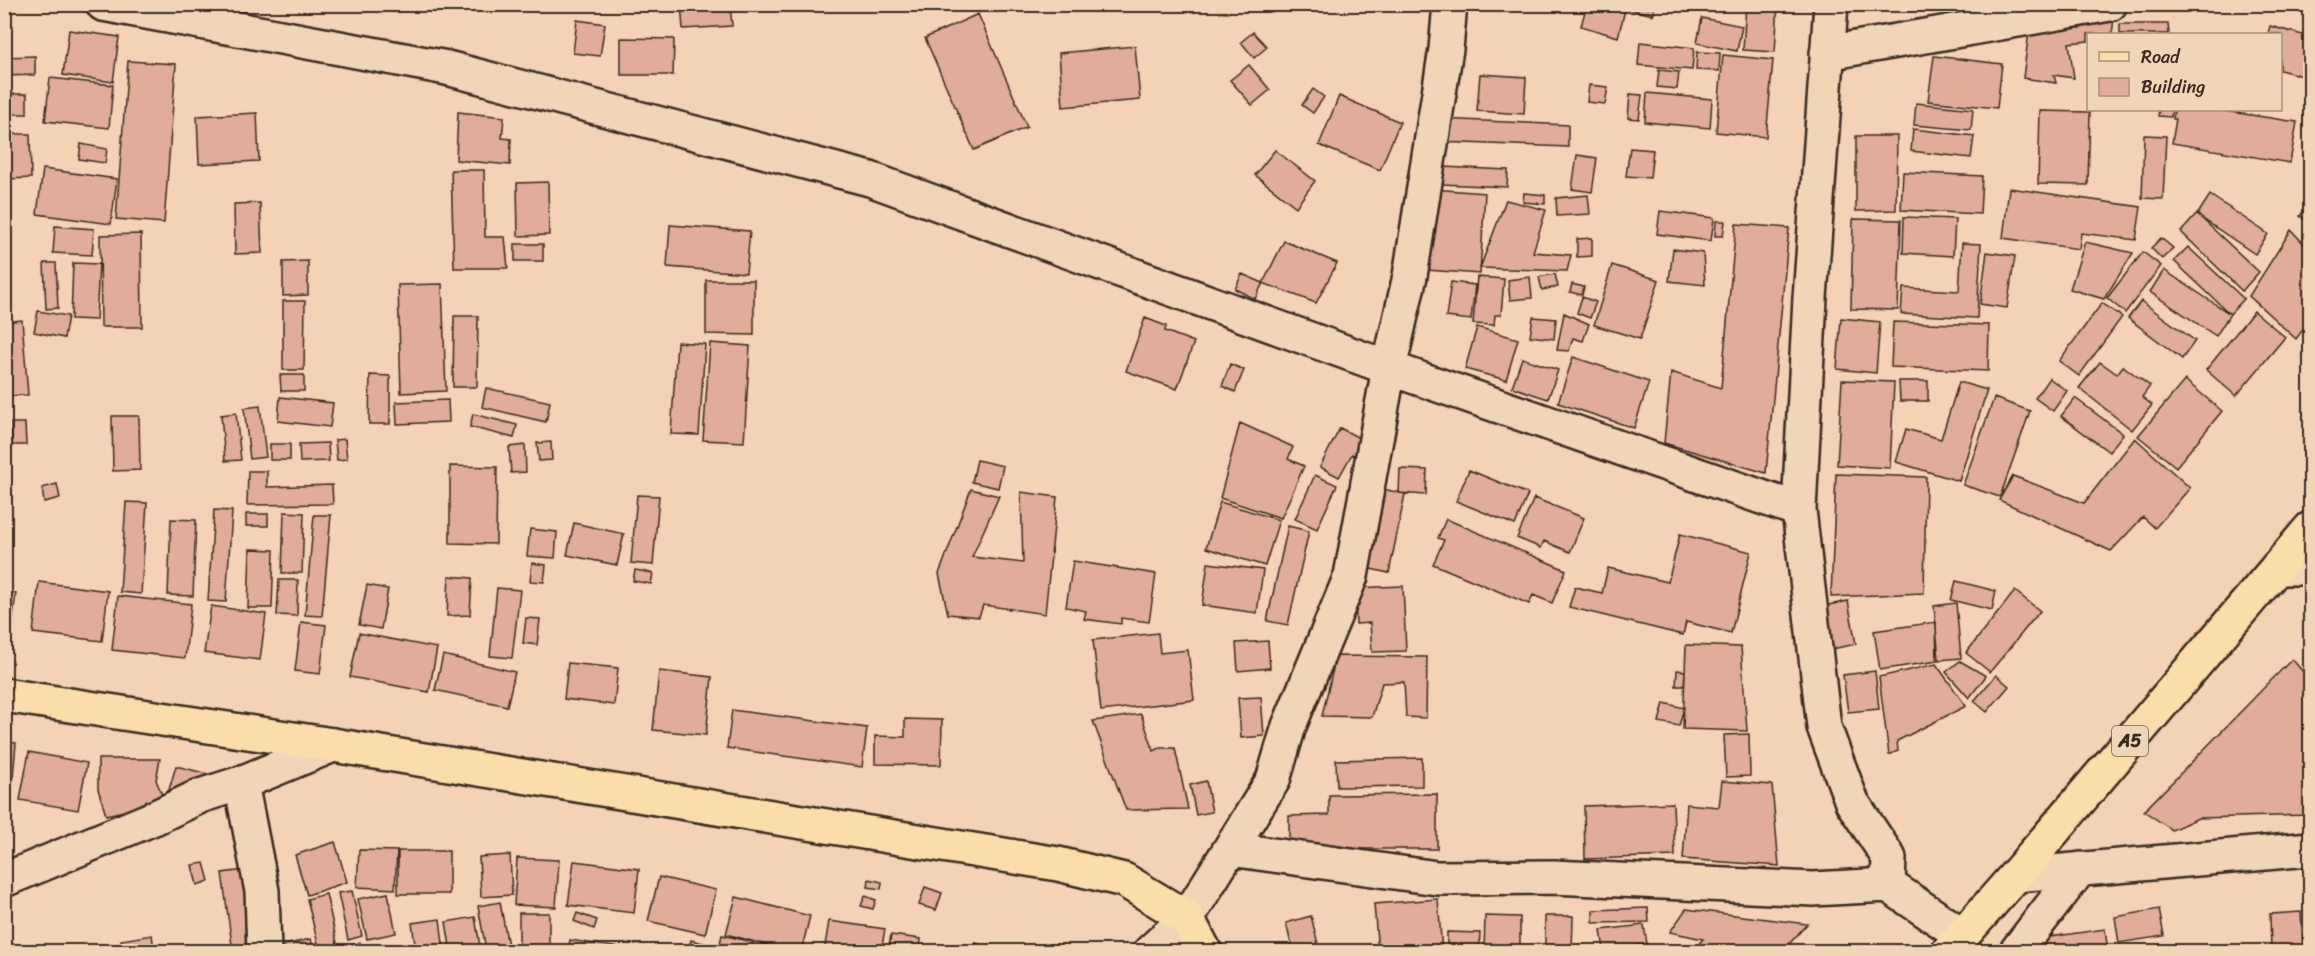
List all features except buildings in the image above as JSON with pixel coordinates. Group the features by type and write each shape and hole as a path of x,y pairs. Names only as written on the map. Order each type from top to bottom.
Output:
{"main road":[{"name":"A5","path":"1955,943 2016,875 2310,529"},
{"path":"4,695 333,745 1058,864 1124,880 1187,918 1205,951"}],"street":[{"path":"103,4 447,68 870,179 1389,368 1799,510"},
{"path":"1150,951 1187,918 1273,780 1289,726 1352,576 1389,368 1410,276 1446,49 1450,4"},
{"path":"1831,4 1810,298 1799,510 1824,727 1852,802 1890,858 1888,885"},
{"path":"1827,53 2110,4"},
{"path":"2277,568 2310,568"},
{"path":"4,880 154,818 200,796 241,783 333,745"},
{"path":"241,783 262,891 264,951"},
{"path":"1230,849 1437,878 1553,878 1813,889 1888,885 1955,943"},
{"path":"2016,875 2310,849"},
{"path":"2016,951 2080,869"}]}
